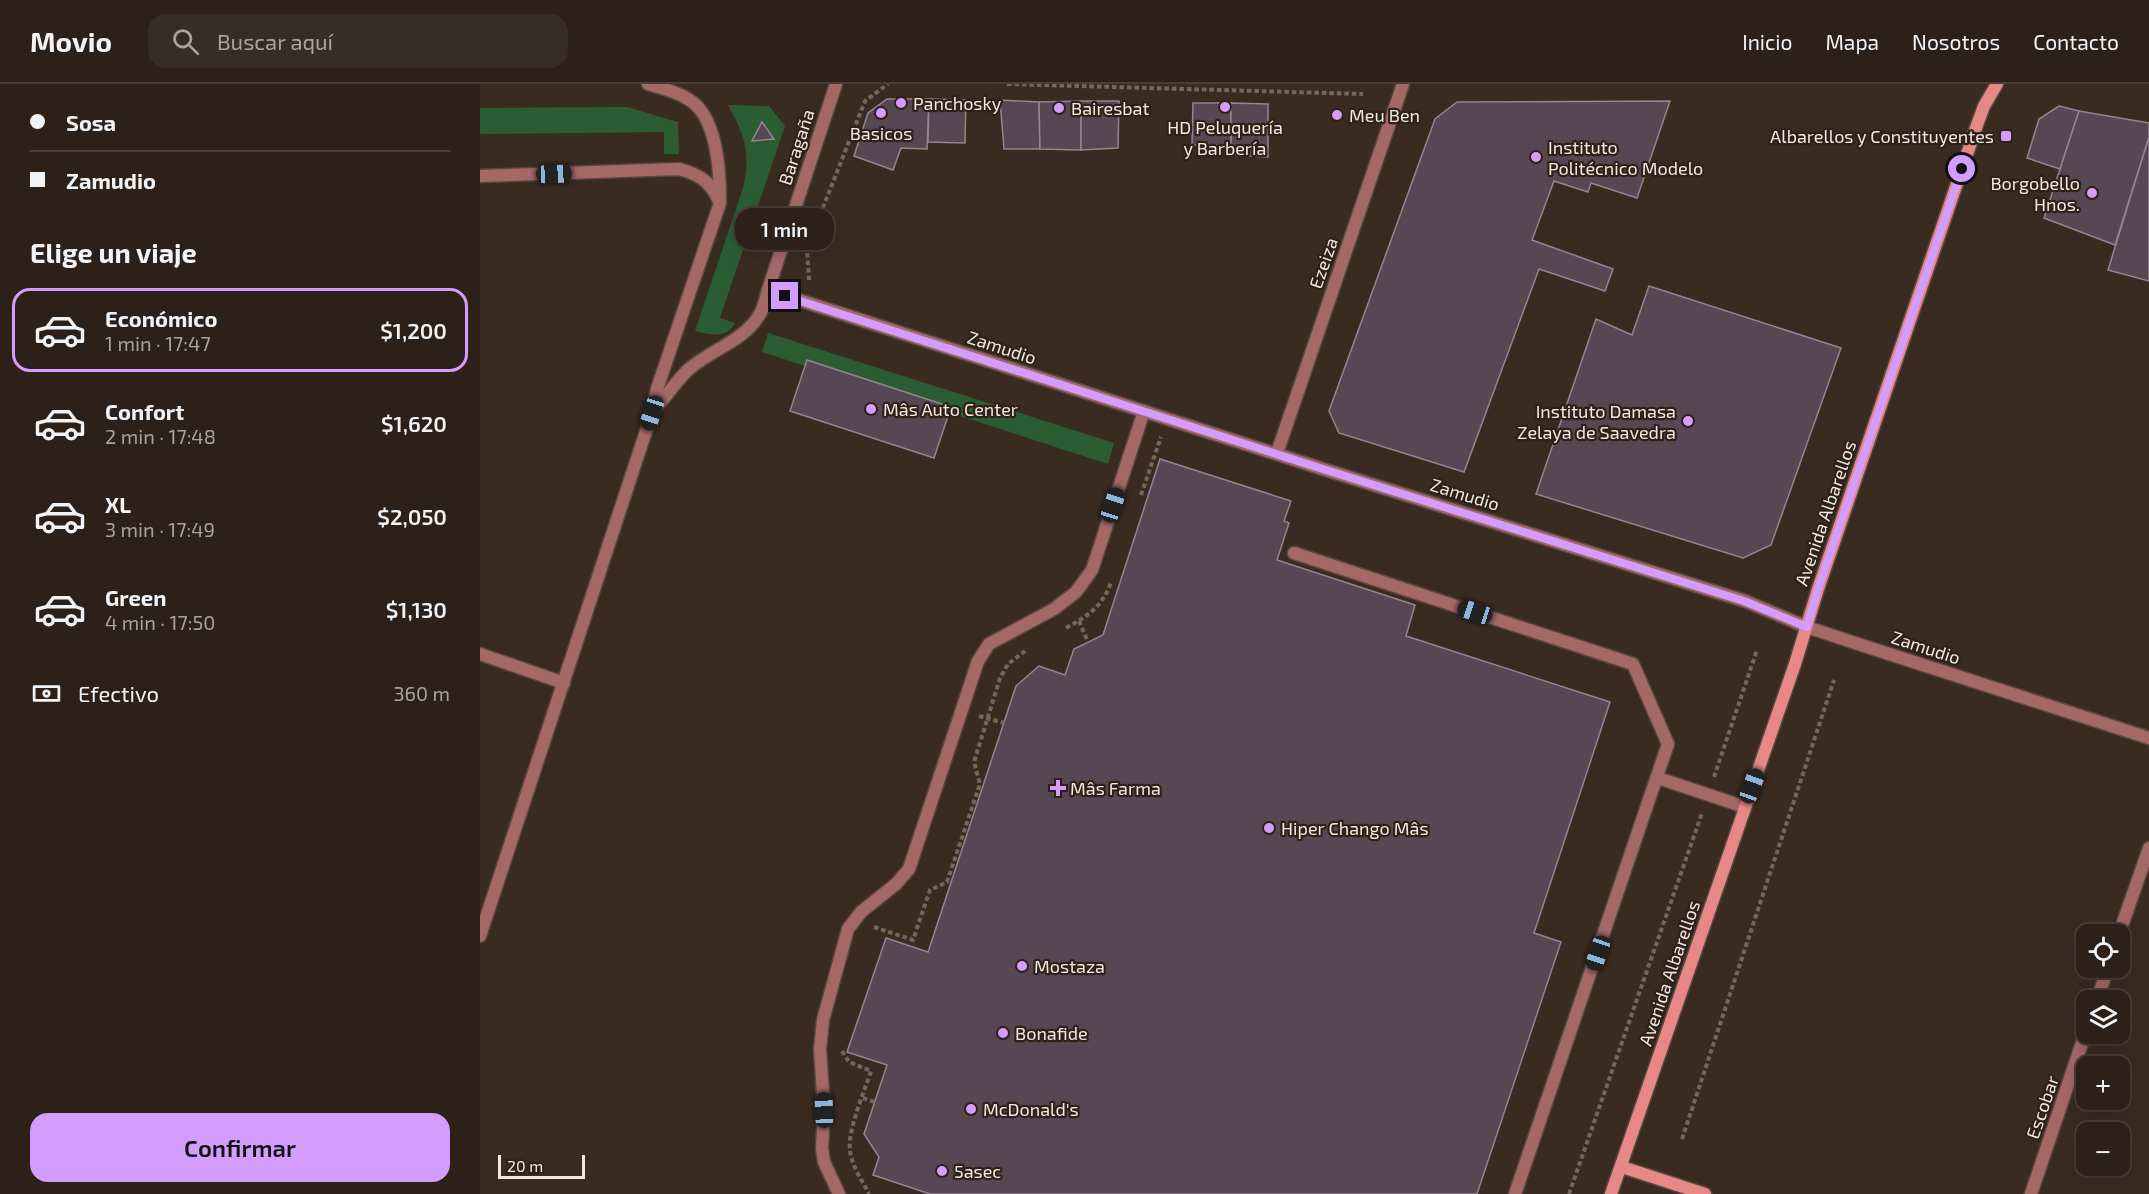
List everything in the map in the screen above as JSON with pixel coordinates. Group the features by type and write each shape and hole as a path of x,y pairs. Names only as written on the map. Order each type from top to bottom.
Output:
{"street":[{"path":"480,936 652,413 657,389 720,203 720,173 715,147 711,131 702,114 689,99 648,84"},
{"name":"Baragaña","path":"652,413 687,370 708,355 731,343 760,313 836,84"},
{"name":"Ezeiza","path":"1277,453 1403,84"},
{"name":"Avenida Albarellos","path":"1611,1194 1977,125 1984,106 1997,84"},
{"path":"480,176 679,169 693,172 704,179 713,189 720,203"},
{"name":"Zamudio","path":"768,290 1744,601 1807,627 2149,738"},
{"path":"839,1194 824,1162 822,1148 824,1110 820,1049 822,1020 848,929 861,912 896,884 909,869 978,661 989,644 1054,609 1076,592 1092,570 1144,411"},
{"path":"1294,553 1633,664 1668,744 1515,1194"},
{"path":"480,654 564,683"},
{"path":"1658,778 1745,807"},
{"path":"2123,924 2149,848"},
{"name":"Escobar","path":"2031,1194 2082,1044"},
{"path":"1622,1167 1705,1194"}],"path":[{"path":"809,279 807,248 865,101 888,84"},
{"path":"1007,84 1363,94"},
{"path":"1138,504 1167,419"},
{"path":"1060,632 1092,614 1103,601 1113,578"},
{"path":"1079,621 1089,642"},
{"path":"867,930 877,928 913,940 930,890 947,882 980,784 974,762 1000,678 1008,664 1032,648"},
{"path":"1569,1194 1757,650"},
{"path":"1682,1139 1834,680"},
{"path":"840,1044 849,1062 871,1071 850,1136 849,1149 869,1194"},
{"path":"862,1098 875,1102"}],"green space":[{"path":"728,105 769,106 785,126 720,318 735,323 727,332 717,335 695,331 745,176 745,145 739,126"},
{"path":"627,107 678,122 679,154 664,154 664,132 480,134 480,108"},
{"path":"768,333 1114,443 1108,464 762,352"}],"building":[{"path":"887,99 929,99 927,149 901,148 893,170 854,156 868,113"},
{"path":"929,99 966,100 965,143 928,142"},
{"path":"1000,100 1039,102 1040,149 1004,149"},
{"path":"1081,101 1081,150 1040,149 1039,102"},
{"path":"1081,101 1119,101 1118,148 1081,150"},
{"path":"1670,101 1637,198 1591,183 1588,192 1554,181 1532,240 1613,269 1605,291 1539,269 1464,472 1339,433 1329,411 1435,119 1457,102"},
{"path":"1193,103 1231,103 1231,145 1192,145"},
{"path":"1231,103 1268,104 1268,157 1231,155"},
{"path":"2059,106 2079,111 2060,169 2027,158 2039,119"},
{"name":"Borgobello Hnos.","path":"2079,111 2149,123 2149,137 2115,245 2044,218"},
{"path":"762,122 774,139 752,141"},
{"path":"2149,137 2149,281 2108,270"},
{"name":"Instituto Damasa Zelaya de Saavedra","path":"1649,286 1841,348 1771,545 1743,558 1536,494 1596,319 1632,335"},
{"name":"Mâs Auto Center","path":"807,360 951,407 934,458 790,411"},
{"name":"Hiper Chango Mâs","path":"1160,459 1291,501 1284,521 1289,523 1277,560 1415,605 1406,636 1610,702 1534,933 1561,942 1477,1194 930,1194 873,1175 879,1157 864,1134 887,1065 847,1052 886,938 928,952 1016,686 1039,666 1065,675 1074,649 1103,635"}],"place":[{"name":"Panchosky","path":"901,103"},
{"name":"HD Peluquería y Barbería","path":"1225,107"},
{"name":"Bairesbat","path":"1059,108"},
{"name":"Basicos","path":"881,113"},
{"name":"Meu Ben","path":"1337,115"},
{"name":"Albarellos y Constituyentes","path":"2006,136"},
{"name":"Instituto Politécnico Modelo","path":"1536,157"},
{"name":"Borgobello Hnos.","path":"2092,193"},
{"name":"Mâs Auto Center","path":"871,409"},
{"name":"Instituto Damasa Zelaya de Saavedra","path":"1688,421"},
{"name":"Mâs Farma","path":"1058,788"},
{"name":"Hiper Chango Mâs","path":"1269,828"},
{"name":"Mostaza","path":"1022,966"},
{"name":"Bonafide","path":"1003,1033"},
{"name":"McDonald's","path":"971,1109"},
{"name":"5asec","path":"942,1171"}],"route":[{"path":"785,296 1326,470 1744,601 1807,627 1962,169"}]}
